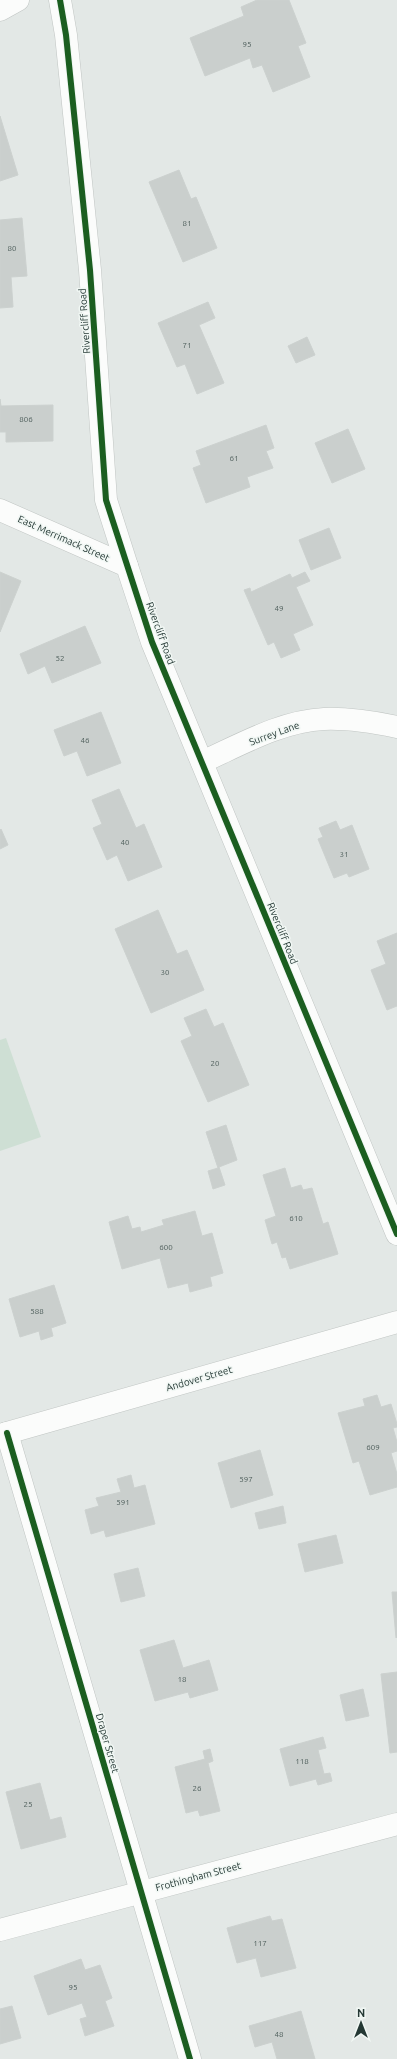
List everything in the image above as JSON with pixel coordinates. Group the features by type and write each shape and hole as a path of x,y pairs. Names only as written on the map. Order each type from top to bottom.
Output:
{"street":[{"path":"0,10 18,0"},
{"name":"Rivercliff Road","path":"60,0 66,35 90,270 106,500 152,642 397,1234"},
{"name":"East Merrimack Street","path":"0,510 127,566"},
{"name":"Surrey Lane","path":"202,762 275,730 298,723 322,719 348,719 397,727"},
{"name":"Andover Street","path":"4,1434 397,1322"},
{"name":"Draper Street","path":"4,1434 190,2059"},
{"name":"Frothingham Street","path":"0,1930 397,1824"}],"green space":[{"path":"6,1038 41,1137 0,1151 0,1040"}],"building":[{"path":"257,0 289,0 306,43 298,46 310,77 273,92 262,65 253,68 250,58 205,76 190,38 244,16 241,7"},
{"path":"0,116 18,175 0,181"},
{"path":"179,170 191,199 196,197 217,248 183,262 149,182"},
{"path":"22,218 27,276 11,277 13,307 0,308 0,220"},
{"path":"208,302 215,318 199,325 224,383 197,394 185,364 177,367 158,323"},
{"path":"307,337 315,355 296,363 288,346"},
{"path":"0,399 1,406 53,405 53,441 6,442 6,432 0,432"},
{"path":"266,425 274,448 266,451 273,468 247,477 250,487 206,503 193,468 201,465 196,451"},
{"path":"348,429 365,469 332,483 315,443"},
{"path":"329,528 341,558 311,570 299,540"},
{"path":"0,572 21,581 0,632"},
{"path":"305,572 310,581 296,587 313,625 293,634 300,650 281,658 274,642 268,645 244,590 250,588 251,592 290,574 292,578"},
{"path":"85,626 101,663 52,683 45,666 28,674 20,654"},
{"path":"101,712 121,763 87,776 77,751 64,756 54,730"},
{"path":"119,789 136,828 144,824 162,867 128,881 117,855 107,860 93,828 102,824 92,800"},
{"path":"336,821 340,830 352,825 369,869 349,877 347,873 334,878 318,839 323,837 319,828"},
{"path":"1,829 8,845 0,849 0,830"},
{"path":"158,910 177,954 187,950 204,990 151,1013 115,929"},
{"path":"397,933 397,1006 387,1010 371,970 386,964 377,941"},
{"path":"206,1009 214,1027 223,1023 249,1085 208,1102 181,1041 192,1036 184,1018"},
{"path":"226,1125 237,1160 219,1167 225,1185 213,1189 208,1171 218,1168 206,1132"},
{"path":"285,1168 291,1188 301,1185 303,1190 312,1188 323,1224 328,1222 338,1254 290,1269 286,1257 282,1258 277,1242 272,1244 265,1220 276,1216 263,1175"},
{"path":"195,1211 202,1236 212,1233 223,1273 210,1277 212,1286 190,1292 188,1283 168,1288 160,1258 122,1269 109,1222 128,1216 132,1229 140,1227 141,1232 164,1225 162,1220"},
{"path":"54,1285 66,1323 51,1328 53,1336 41,1340 39,1331 20,1337 9,1299"},
{"path":"377,1395 381,1407 391,1404 397,1424 397,1427 393,1428 397,1442 397,1451 391,1453 397,1474 397,1487 370,1495 359,1461 353,1463 338,1413 365,1406 363,1399"},
{"path":"260,1450 273,1495 231,1508 218,1463"},
{"path":"131,1475 134,1488 145,1485 155,1524 106,1537 104,1530 91,1534 85,1510 99,1506 96,1498 121,1492 117,1479"},
{"path":"283,1506 286,1523 259,1529 255,1513"},
{"path":"336,1535 343,1563 305,1572 298,1544"},
{"path":"138,1568 145,1596 121,1602 114,1574"},
{"path":"392,1592 397,1592 396,1638"},
{"path":"174,1640 183,1668 209,1660 218,1690 190,1698 188,1692 155,1701 140,1650"},
{"path":"397,1672 397,1752 390,1753 381,1674"},
{"path":"363,1689 369,1716 346,1721 340,1695"},
{"path":"323,1737 326,1748 318,1750 324,1774 330,1773 332,1781 318,1785 316,1779 290,1786 280,1749"},
{"path":"210,1749 213,1761 208,1763 220,1811 200,1816 198,1810 186,1813 175,1767 205,1759 203,1751"},
{"path":"40,1783 50,1820 61,1817 66,1837 21,1849 6,1792"},
{"path":"270,1916 272,1921 282,1919 296,1968 261,1977 256,1958 237,1963 227,1928"},
{"path":"81,1959 85,1970 100,1965 112,1998 105,2001 114,2026 85,2036 80,2019 87,2017 82,2003 48,2015 34,1976"},
{"path":"12,2006 21,2038 0,2044 0,2009"},
{"path":"301,2011 315,2059 277,2059 272,2042 255,2047 249,2026"}],"cycle path":[{"path":"60,0 66,35 90,270 106,500 152,642 397,1234"},
{"path":"7,1433 190,2059"}]}
